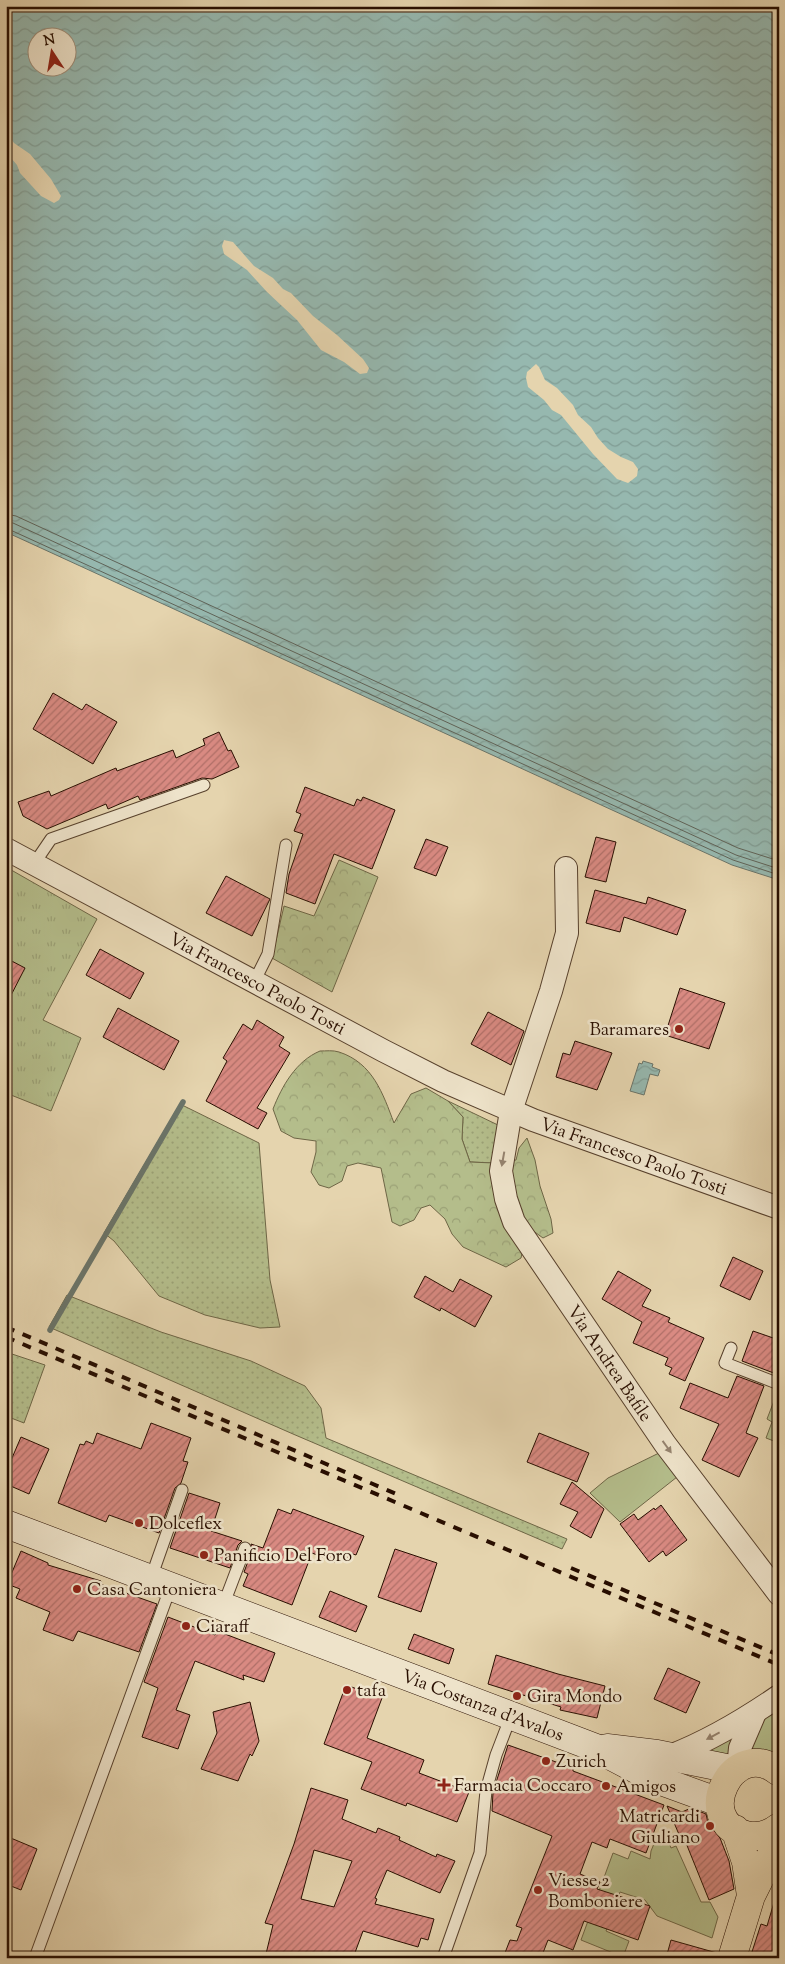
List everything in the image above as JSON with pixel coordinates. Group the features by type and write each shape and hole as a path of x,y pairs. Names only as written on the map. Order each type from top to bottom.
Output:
{"main road":[{"name":"Via Costanza d'Avalos","path":"6,1524 596,1748 653,1778 720,1802"},
{"name":"Via Costanza d'Avalos","path":"596,1748 670,1756 737,1769"},
{"path":"778,1767 757,1764 737,1769 723,1784 720,1802 722,1814 735,1829 744,1834 754,1836 765,1835 779,1827"},
{"path":"735,1829 746,1862 751,1896"},
{"path":"732,1958 751,1896 779,1836"}],"street":[{"name":"Via Francesco Paolo Tosti","path":"6,849 443,1081 512,1111 686,1176 779,1208"},
{"path":"512,1111 551,991 567,933 566,868"},
{"name":"Via Andrea Bafile","path":"512,1111 500,1171 506,1199 514,1222 670,1450 779,1594"},
{"path":"670,1756 689,1749 755,1714 779,1696"},
{"path":"737,1769 740,1748 755,1714"}],"lane":[{"path":"34,864 51,839 204,784"},
{"path":"254,982 268,954 286,845"},
{"path":"731,1348 725,1363 779,1384"},
{"path":"35,1958 161,1582 182,1490"},
{"path":"223,1606 245,1548"},
{"path":"443,1958 480,1853 486,1791 496,1755 511,1716"}],"green space":[{"path":"339,860 378,877 332,992 272,958 284,906 314,916"},
{"path":"6,867 97,919 43,1020 81,1038 51,1111 6,1093"},
{"path":"320,1051 339,1052 351,1057 360,1064 381,1091 394,1123 411,1094 426,1088 448,1101 463,1117 462,1139 470,1162 494,1163 516,1160 519,1148 527,1138 535,1160 553,1233 543,1238 532,1230 521,1258 506,1267 463,1247 452,1234 445,1219 430,1205 421,1208 414,1220 400,1226 392,1222 381,1168 358,1163 347,1166 342,1181 329,1188 319,1185 311,1172 316,1152 316,1141 294,1138 281,1131 273,1109 285,1083 291,1075 311,1055"},
{"path":"448,1101 500,1126 494,1163 470,1162 462,1139 463,1117"},
{"path":"180,1104 259,1143 270,1280 280,1327 260,1328 205,1315 159,1296 114,1241 104,1233"},
{"path":"67,1295 161,1332 251,1361 305,1386 321,1408 326,1438 567,1539 562,1549 49,1327"},
{"path":"6,1352 45,1365 24,1423 6,1416"},
{"path":"777,1393 779,1394 779,1443 766,1438 772,1422 767,1419"},
{"path":"659,1453 677,1477 620,1522 590,1493 608,1478"},
{"path":"779,1706 779,1744 773,1756 744,1756 755,1728"},
{"path":"733,1736 731,1757 698,1753"},
{"path":"658,1834 666,1835 671,1848 676,1846 701,1902 710,1902 718,1917 712,1938 657,1916 645,1900 620,1892 606,1931 629,1941 623,1957 581,1940 613,1853 628,1859 631,1851 650,1859"}],"water":[{"path":"6,6 779,6 779,880 732,865 6,532"},
{"path":"643,1061 653,1064 652,1067 660,1070 658,1076 650,1074 644,1095 630,1091 639,1063 642,1064"}],"pier":[{"path":"6,132 14,143 30,154 51,179 61,196 59,200 54,203 41,196 20,173 17,165 6,152"},
{"path":"224,240 233,242 254,266 273,278 283,289 291,293 313,316 363,359 369,368 367,373 360,374 344,362 321,350 297,320 247,270 224,254 222,246"},
{"path":"536,364 545,380 557,388 573,405 578,415 591,427 608,449 633,462 638,469 637,476 628,483 617,479 593,454 561,415 552,410 544,400 528,387 527,372"}],"building":[{"path":"53,693 82,710 86,704 117,722 93,764 33,729"},
{"path":"219,732 228,751 231,750 239,767 212,779 202,778 140,800 138,796 108,809 106,804 47,829 23,816 18,802 49,791 51,796 116,768 117,771 173,750 176,758 205,745 203,739"},
{"path":"305,787 354,806 357,799 361,801 363,797 395,810 372,869 334,854 315,904 286,893 289,874 303,834 294,831 301,814 296,812"},
{"path":"596,837 616,842 606,882 585,877"},
{"path":"426,839 448,847 436,876 414,868"},
{"path":"226,876 270,899 252,936 206,913"},
{"path":"595,890 646,904 648,897 686,910 677,935 624,917 620,932 586,923"},
{"path":"100,949 144,973 130,999 86,975"},
{"path":"6,958 25,968 6,1005"},
{"path":"680,988 725,1003 709,1049 665,1035"},
{"path":"118,1008 179,1041 164,1070 103,1037"},
{"path":"488,1012 524,1031 511,1065 471,1044"},
{"path":"257,1020 284,1037 279,1046 290,1053 257,1108 267,1113 258,1129 206,1101 227,1061 223,1058 243,1024 252,1030"},
{"path":"575,1041 612,1053 597,1090 556,1077 563,1053 570,1055"},
{"path":"733,1257 763,1271 750,1300 720,1286"},
{"path":"618,1271 651,1290 642,1306 670,1318 668,1322 704,1338 685,1381 669,1374 672,1368 665,1365 668,1358 633,1343 642,1322 602,1299"},
{"path":"425,1276 453,1292 460,1279 492,1296 475,1327 441,1308 440,1311 414,1297"},
{"path":"753,1331 779,1340 779,1375 742,1361"},
{"path":"737,1376 764,1386 746,1433 758,1438 739,1477 702,1460 719,1424 680,1408 690,1383 728,1398"},
{"path":"151,1423 191,1438 183,1461 188,1462 181,1483 175,1488 159,1533 109,1515 106,1522 58,1503 80,1444 84,1445 86,1441 93,1444 97,1433 141,1449"},
{"path":"539,1433 589,1453 577,1482 527,1462"},
{"path":"21,1437 49,1449 29,1494 6,1484 6,1472"},
{"path":"572,1482 604,1509 591,1538 570,1526 578,1512 560,1504"},
{"path":"189,1493 220,1503 211,1531 242,1541 238,1545 230,1568 170,1548"},
{"path":"661,1505 687,1540 666,1556 663,1551 649,1562 620,1524 634,1514 638,1520"},
{"path":"278,1509 291,1514 293,1509 364,1536 356,1555 350,1553 346,1562 336,1558 335,1562 312,1553 292,1605 243,1586 248,1574 244,1572 252,1551 251,1544 263,1548"},
{"path":"395,1549 437,1563 421,1612 378,1597"},
{"path":"21,1551 48,1563 48,1565 101,1581 100,1584 157,1604 139,1652 78,1631 73,1641 43,1630 50,1612 16,1598 20,1589 7,1584"},
{"path":"330,1591 367,1606 356,1632 319,1617"},
{"path":"168,1617 215,1635 217,1631 275,1653 264,1682 243,1675 244,1680 195,1661 176,1710 190,1715 178,1749 142,1737 158,1688 144,1682"},
{"path":"414,1634 454,1649 449,1664 408,1649"},
{"path":"496,1655 605,1686 597,1718 560,1710 561,1707 488,1684"},
{"path":"668,1668 700,1682 686,1713 654,1699"},
{"path":"346,1685 382,1698 367,1738 424,1760 419,1773 469,1792 457,1822 407,1803 406,1806 361,1789 372,1762 324,1744"},
{"path":"250,1702 259,1741 252,1756 250,1754 238,1781 201,1769 217,1733 213,1712"},
{"path":"508,1745 573,1768 573,1771 664,1805 646,1853 610,1839 607,1848 592,1842 580,1874 600,1882 597,1889 650,1906 638,1940 584,1921 573,1950 548,1940 541,1958 503,1958 510,1940 517,1941 522,1928 516,1926 552,1836 492,1811 493,1792"},
{"path":"311,1788 348,1800 342,1819 376,1833 378,1828 400,1837 399,1840 436,1857 437,1854 455,1861 440,1893 387,1870 375,1898 377,1899 375,1904 434,1919 428,1940 421,1938 418,1947 363,1931 353,1958 265,1958 273,1925 265,1923 294,1844","holes":["314,1850 352,1861 334,1907 301,1899"]},
{"path":"667,1806 682,1812 691,1808 706,1814 708,1823 720,1838 729,1861 734,1889 709,1900 686,1843 683,1844"},
{"path":"6,1836 37,1849 21,1890 6,1884"},
{"path":"775,1899 779,1899 779,1958 750,1958 761,1924 767,1926"},
{"path":"671,1940 717,1953 716,1958 666,1958"}],"waterway":[{"path":"50,1330 183,1102"}],"railway":[{"path":"6,1327 401,1496"},
{"path":"6,1337 779,1665"},
{"path":"571,1568 779,1655"}],"place":[{"name":"Baramares","path":"679,1029"},
{"name":"Dolceflex","path":"139,1523"},
{"name":"Panificio Del Foro","path":"204,1555"},
{"name":"Casa Cantoniera","path":"77,1589"},
{"name":"Ciaraff","path":"186,1626"},
{"name":"tafa","path":"347,1690"},
{"name":"Gira Mondo","path":"517,1696"},
{"name":"Zurich","path":"546,1761"},
{"name":"Farmacia Coccaro","path":"444,1785"},
{"name":"Amigos","path":"606,1786"},
{"name":"Matricardi Giuliano","path":"710,1826"},
{"name":"Viesse 2 Bomboniere","path":"538,1890"}]}
